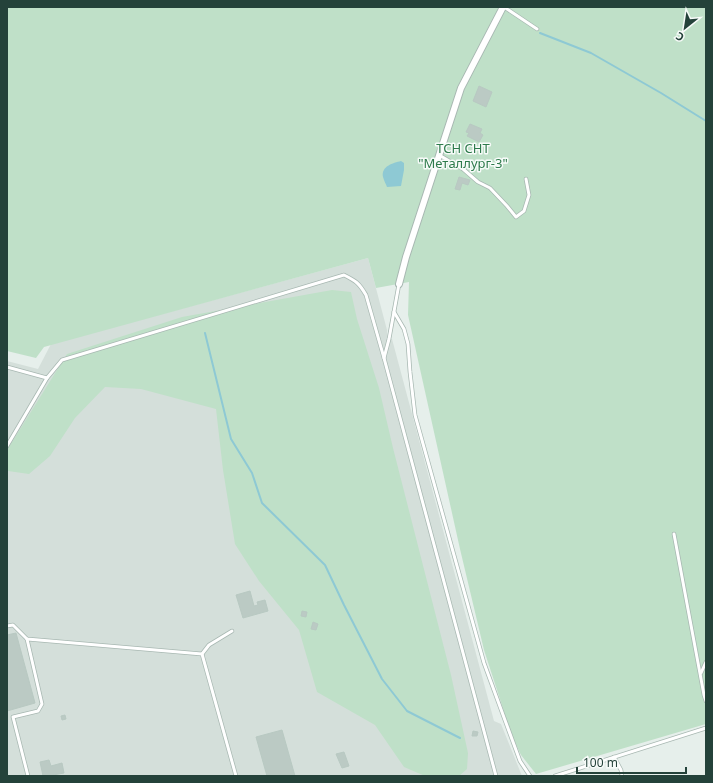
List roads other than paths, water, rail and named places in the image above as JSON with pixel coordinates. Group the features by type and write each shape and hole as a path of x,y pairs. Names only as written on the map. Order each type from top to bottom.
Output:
{"street":[{"path":"398,284 461,88 503,7"}],"lane":[{"path":"503,7 537,29"},
{"path":"439,155 463,169 478,182 490,188 516,217 524,211 529,195 526,179"},
{"path":"7,446 47,378 62,360 344,275 354,280 361,286 366,295 496,776"},
{"path":"384,358 389,339 398,284"},
{"path":"394,312 404,329 408,344 415,415 484,663 520,761 530,776"},
{"path":"7,367 47,378"},
{"path":"674,534 706,701"},
{"path":"7,626 12,625 27,639 42,704 38,711 13,717 28,776"},
{"path":"202,654 209,646 232,631"},
{"path":"27,639 202,654"},
{"path":"202,654 236,776"},
{"path":"700,674 706,662"},
{"path":"555,776 706,728"},
{"path":"614,757 621,770 622,776"}],"water":[{"path":"401,161 404,163 404,170 401,186 387,187 383,177 384,170 388,166"}],"waterway":[{"path":"540,33 591,53 706,121"},
{"path":"205,333 231,439 252,473 262,503 325,565 382,679 407,711 460,738"}],"park label":[{"name":"ТСН СНТ \"Металлург-3\"","path":"463,156"}]}
